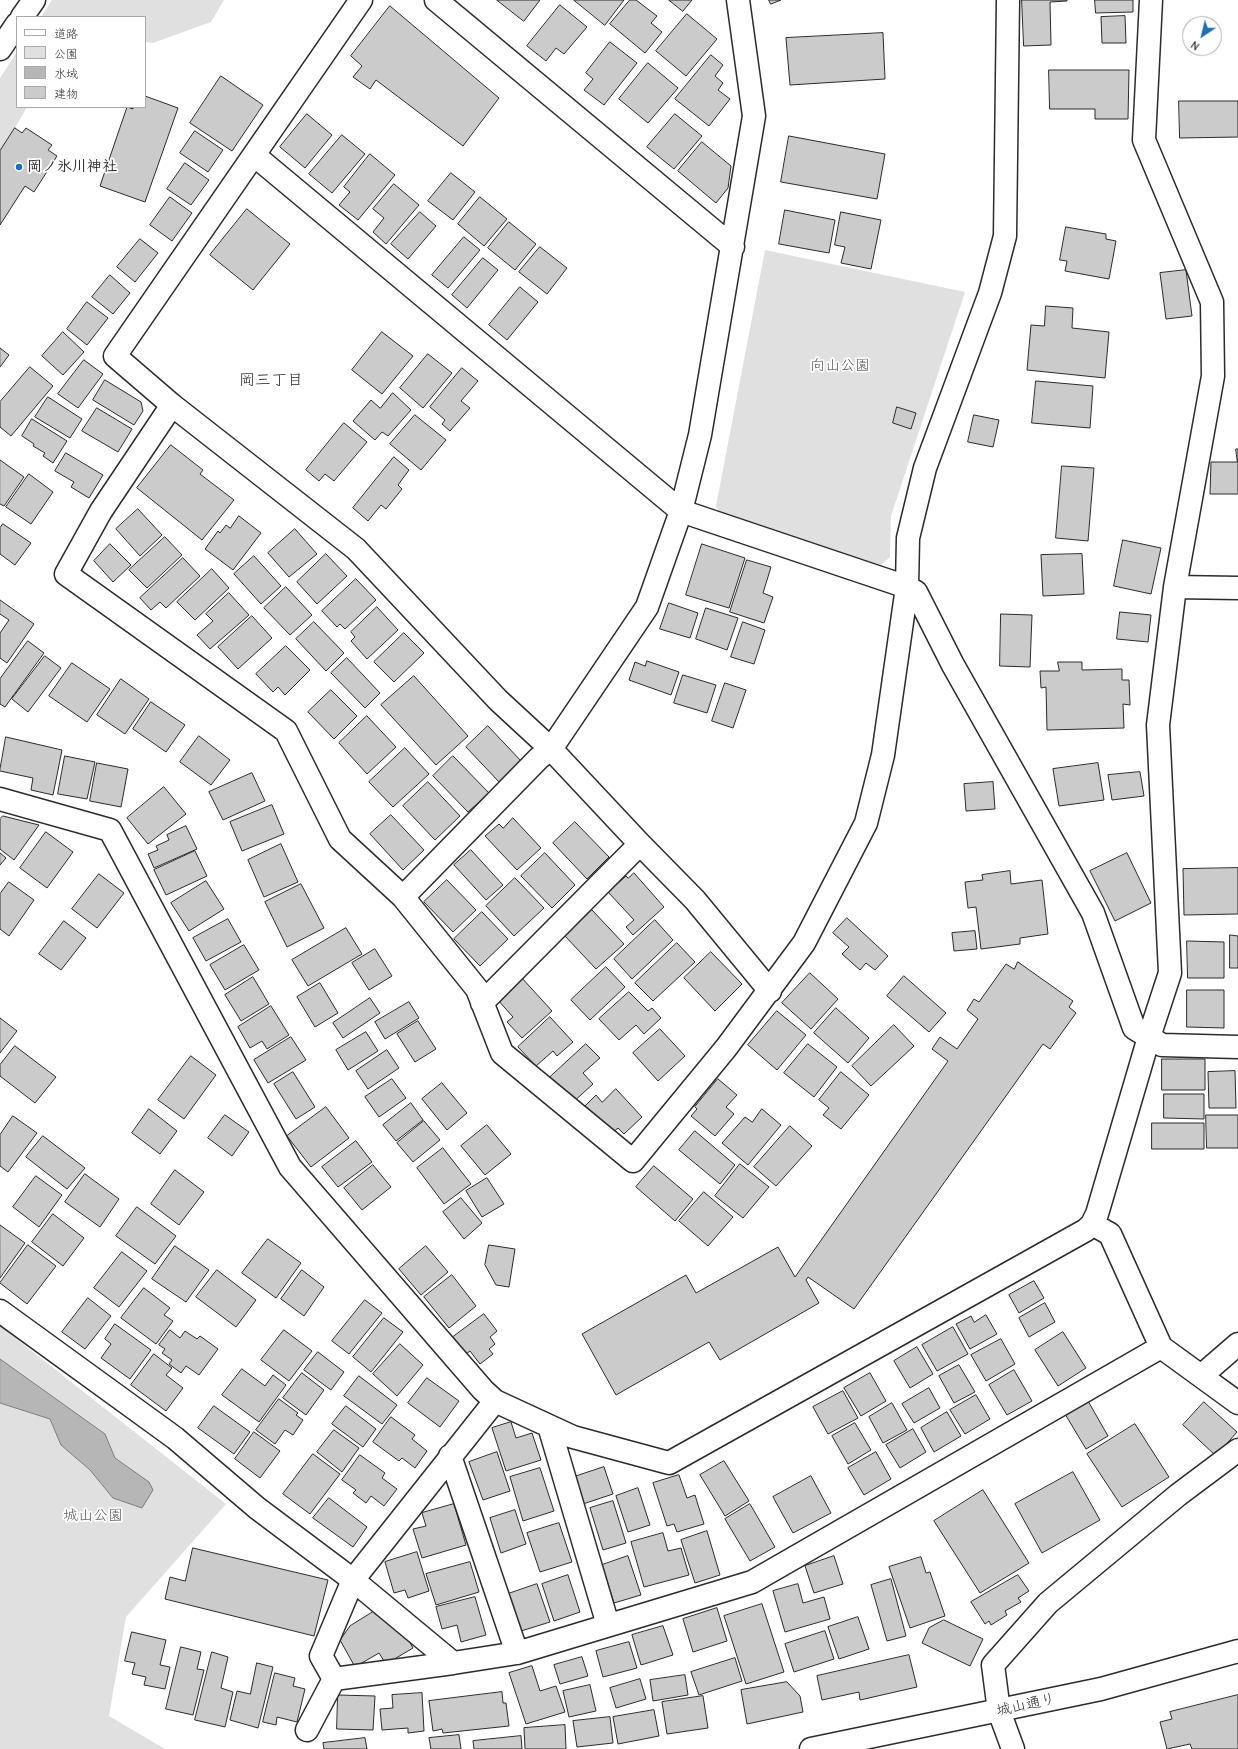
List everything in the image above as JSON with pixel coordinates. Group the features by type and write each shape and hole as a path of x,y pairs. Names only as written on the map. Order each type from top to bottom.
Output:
{"street":[{"path":"23,16 34,0"},
{"path":"361,0 115,356 172,405 356,549 498,700 551,749 695,900 770,991"},
{"path":"436,0 733,247"},
{"path":"403,897 539,758 551,749 647,607 681,511 700,435 754,116 738,0"},
{"path":"172,405 101,511 66,574 286,731 340,840 403,897 477,989 502,1053 633,1161 726,1048 770,991 804,943 866,822 883,755 907,587 908,538 925,468 990,293 1005,236 1008,0"},
{"path":"0,799 110,830 290,1167 483,1390 495,1401 573,1437 669,1463 1086,1230 1092,1224 1097,1214 1149,1037 1170,973 1158,724 1175,587 1213,376 1212,302 1144,140 1151,0"},
{"path":"0,49 16,25"},
{"path":"254,156 681,511 907,587 916,592 953,665 1093,913 1134,1028 1162,1044 1238,1047"},
{"path":"1175,587 1238,588"},
{"path":"482,1004 640,844"},
{"path":"1092,1224 1110,1234 1161,1347 1238,1403"},
{"path":"0,1311 174,1438 257,1508 352,1580 453,1663"},
{"path":"1201,1376 1238,1344"},
{"path":"334,1679 517,1653 752,1582 1161,1347"},
{"path":"334,1679 321,1656 352,1580 495,1401"},
{"path":"550,1426 608,1625"},
{"path":"1013,1749 999,1711 994,1665 1048,1603 1178,1495 1238,1450"},
{"path":"450,1456 517,1653"},
{"name":"城山通り","path":"811,1749 1101,1689 1238,1651"},
{"path":"307,1730 334,1679"}],"green space":[{"path":"52,0 224,0 211,22 153,43 146,42 146,16 42,16"},
{"path":"16,54 16,108 26,108 0,154 0,78"},
{"name":"向山公園","path":"765,250 965,292 891,516 890,557 881,565 721,515 716,506"},
{"name":"城山公園","path":"0,1326 226,1504 126,1617 109,1716 165,1749 0,1749"}],"water":[{"path":"0,1359 105,1434 115,1458 149,1482 153,1490 142,1508 113,1498 90,1470 61,1445 50,1419 0,1403"}],"building":[{"path":"497,0 540,0 524,21"},
{"path":"574,0 624,0 605,25"},
{"path":"630,0 636,0 657,16 651,23 662,32 645,53 610,24"},
{"path":"669,0 692,0 683,11"},
{"path":"769,0 781,0 771,4"},
{"path":"1022,0 1067,0 1050,2 1051,45 1024,46"},
{"path":"1095,0 1133,0 1133,12 1096,13"},
{"path":"560,5 587,27 564,54 556,48 546,61 527,46"},
{"path":"390,6 499,98 463,146 376,80 370,89 353,77 362,66 351,56"},
{"path":"687,14 717,39 686,76 656,51"},
{"path":"1125,16 1126,43 1102,43 1101,17"},
{"path":"883,33 885,79 790,85 786,38"},
{"path":"610,42 637,63 604,105 584,90 593,79 586,73"},
{"path":"711,55 723,65 715,76 723,83 718,90 730,99 709,126 675,99"},
{"path":"648,63 678,88 648,123 619,99"},
{"path":"1049,70 1129,70 1128,119 1095,119 1095,109 1050,109"},
{"path":"221,76 263,105 232,151 190,123"},
{"path":"146,96 178,108 145,202 100,186 127,108 146,108"},
{"path":"1179,101 1238,101 1238,137 1180,138"},
{"path":"307,114 332,135 305,168 280,147"},
{"path":"675,114 702,136 674,169 647,147"},
{"path":"15,128 22,133 26,128 52,145 48,150 57,156 34,192 25,186 0,225 0,151"},
{"path":"195,131 223,150 208,172 180,153"},
{"path":"342,135 365,154 332,193 309,174"},
{"path":"789,136 885,154 877,199 781,182"},
{"path":"702,142 731,166 728,188 716,203 678,171"},
{"path":"370,154 395,175 358,220 339,205 350,192 344,187"},
{"path":"185,163 209,180 191,205 167,189"},
{"path":"451,173 475,192 453,220 428,201"},
{"path":"394,184 419,205 386,244 373,232 384,218 373,209"},
{"path":"170,197 192,213 172,241 150,225"},
{"path":"480,197 507,219 484,246 458,224"},
{"path":"247,209 290,244 253,290 210,255"},
{"path":"785,210 835,220 829,253 779,244"},
{"path":"420,212 436,226 408,259 391,244"},
{"path":"841,212 881,220 871,269 841,263 845,247 835,245"},
{"path":"509,222 536,244 515,270 488,248"},
{"path":"1066,227 1106,234 1106,239 1116,241 1109,279 1065,271 1067,261 1060,260"},
{"path":"464,237 480,250 448,288 432,275"},
{"path":"140,239 158,253 135,282 117,267"},
{"path":"540,247 567,268 547,294 519,272"},
{"path":"483,258 498,270 467,308 452,295"},
{"path":"1186,270 1192,316 1166,319 1160,273"},
{"path":"110,275 130,293 113,314 92,297"},
{"path":"520,287 538,302 507,340 489,325"},
{"path":"87,302 108,318 87,345 67,329"},
{"path":"1046,306 1073,308 1072,328 1109,332 1105,378 1027,370 1031,325 1044,326"},
{"path":"63,332 84,352 63,375 42,356"},
{"path":"382,332 413,356 382,394 352,370"},
{"path":"0,348 9,355 0,367"},
{"path":"428,354 452,373 423,408 400,388"},
{"path":"84,360 103,374 78,408 58,394"},
{"path":"30,367 53,386 11,436 0,427 0,402"},
{"path":"462,368 478,381 461,401 470,408 450,431 442,424 445,420 430,407"},
{"path":"105,380 141,402 143,411 134,425 93,400"},
{"path":"1036,381 1093,386 1090,428 1032,423"},
{"path":"393,393 411,410 388,436 382,432 375,440 353,421 371,400 380,408"},
{"path":"48,397 82,419 70,438 35,417"},
{"path":"897,407 916,413 911,429 893,423"},
{"path":"97,408 132,429 118,452 82,431"},
{"path":"415,415 446,440 421,470 390,444"},
{"path":"974,415 999,420 993,447 968,442"},
{"path":"32,419 67,441 53,463 43,456 45,453 33,446 34,444 22,436"},
{"path":"344,423 367,442 334,481 325,474 319,481 306,470"},
{"path":"171,445 203,470 200,474 234,500 202,540 137,488"},
{"path":"1236,449 1238,449 1238,494 1210,494 1211,462 1237,462"},
{"path":"66,453 103,475 89,498 71,487 74,482 55,471"},
{"path":"394,457 409,470 398,485 402,489 386,509 381,505 368,521 353,508"},
{"path":"0,460 24,477 4,506 0,504"},
{"path":"1062,466 1094,468 1088,541 1056,538"},
{"path":"29,474 53,492 31,524 6,507"},
{"path":"138,509 162,535 140,556 116,529"},
{"path":"239,516 261,533 233,570 205,549 218,531 220,533 226,525 230,528"},
{"path":"3,524 31,543 15,565 0,554 0,528"},
{"path":"295,529 317,554 289,577 268,553"},
{"path":"165,537 182,555 147,588 129,570"},
{"path":"1123,540 1161,548 1151,594 1114,586"},
{"path":"110,544 131,565 113,582 94,561"},
{"path":"702,544 745,558 729,608 686,595"},
{"path":"326,554 347,576 317,604 297,582"},
{"path":"1082,554 1084,594 1043,596 1041,555"},
{"path":"254,556 281,586 261,604 234,574"},
{"path":"183,558 200,576 166,608 160,602 151,610 140,598"},
{"path":"747,560 771,567 763,593 773,597 764,623 730,612"},
{"path":"212,569 229,588 195,620 177,602"},
{"path":"356,579 376,600 345,629 340,624 337,627 322,611"},
{"path":"286,587 312,615 290,635 264,608"},
{"path":"229,593 249,615 210,649 197,635 213,621 206,614"},
{"path":"0,600 34,624 7,663 0,658 0,633 9,620 0,614"},
{"path":"669,603 698,613 690,638 660,629"},
{"path":"377,607 398,630 367,659 351,641 355,637 351,632"},
{"path":"706,608 738,618 727,650 696,639"},
{"path":"1120,612 1151,615 1148,642 1117,639"},
{"path":"1001,614 1032,615 1030,667 1000,666"},
{"path":"252,616 272,638 238,669 218,647"},
{"path":"314,622 344,653 326,671 296,639"},
{"path":"743,622 765,630 754,664 731,657"},
{"path":"404,633 424,653 394,682 374,662"},
{"path":"28,641 44,653 5,707 0,704 0,679"},
{"path":"286,646 310,670 285,695 278,687 273,692 256,674"},
{"path":"45,656 61,668 28,712 12,699"},
{"path":"347,658 380,693 365,708 331,673"},
{"path":"647,661 679,672 671,695 629,680 635,662 645,666"},
{"path":"1058,662 1082,662 1082,670 1122,669 1122,680 1129,680 1130,705 1123,704 1124,728 1047,730 1046,687 1041,688 1040,671 1059,671"},
{"path":"72,663 110,689 87,722 49,696"},
{"path":"683,675 716,685 707,713 674,703"},
{"path":"414,676 468,736 436,765 381,705"},
{"path":"121,679 149,699 125,734 97,715"},
{"path":"725,683 746,690 733,728 712,721"},
{"path":"331,690 357,716 334,739 308,712"},
{"path":"151,702 185,725 166,752 133,729"},
{"path":"367,716 396,747 367,774 339,743"},
{"path":"488,726 522,762 500,783 466,747"},
{"path":"199,736 230,760 211,785 180,762"},
{"path":"6,737 62,750 53,795 31,790 33,778 0,771"},
{"path":"405,748 429,774 393,807 369,782"},
{"path":"65,756 95,762 87,799 58,794"},
{"path":"453,756 489,793 468,812 433,776"},
{"path":"97,763 128,769 121,807 90,801"},
{"path":"1098,763 1104,800 1059,806 1053,769"},
{"path":"1140,772 1144,796 1112,800 1108,775"},
{"path":"252,773 265,801 223,820 209,792"},
{"path":"428,782 460,816 435,840 403,806"},
{"path":"993,782 995,809 966,811 964,784"},
{"path":"164,787 186,814 148,844 127,818"},
{"path":"272,805 284,834 242,851 230,822"},
{"path":"391,815 424,850 403,870 370,834"},
{"path":"3,816 39,825 14,860 0,849 0,819"},
{"path":"513,818 541,848 517,870 485,836 499,824 503,828"},
{"path":"575,822 609,857 587,879 553,843"},
{"path":"186,826 197,849 154,868 148,854 158,850 156,846 169,840 167,835"},
{"path":"46,832 73,852 47,888 20,868"},
{"path":"281,844 298,882 264,897 248,860"},
{"path":"471,850 503,885 486,900 454,865"},
{"path":"195,851 207,876 166,895 154,870"},
{"path":"0,853 6,858 0,865"},
{"path":"545,853 575,885 552,908 521,876"},
{"path":"1127,853 1151,903 1115,921 1090,871"},
{"path":"1238,868 1238,914 1184,915 1183,869"},
{"path":"1010,871 1011,884 1042,880 1048,934 1020,938 1020,944 981,949 976,907 968,908 965,882 983,880 982,875"},
{"path":"634,873 664,907 633,935 626,927 634,920 608,892 626,876 628,878"},
{"path":"99,874 124,893 97,928 72,909"},
{"path":"515,878 544,908 514,936 486,906"},
{"path":"447,880 476,910 453,932 424,902"},
{"path":"206,881 224,909 189,931 171,903"},
{"path":"9,882 34,900 9,936 0,929 0,894"},
{"path":"301,884 324,928 287,947 265,902"},
{"path":"592,910 624,944 596,969 565,936"},
{"path":"482,912 508,939 480,966 454,939"},
{"path":"847,918 888,956 875,970 866,963 860,970 842,954 849,947 833,933"},
{"path":"228,919 241,942 206,961 193,938"},
{"path":"655,920 673,940 632,979 614,959"},
{"path":"64,921 86,938 61,970 39,954"},
{"path":"346,928 362,954 308,986 292,960"},
{"path":"975,931 977,949 954,951 952,933"},
{"path":"1230,935 1238,936 1238,968 1230,968"},
{"path":"1187,941 1224,942 1224,978 1188,978"},
{"path":"677,943 695,962 653,1001 635,983"},
{"path":"244,945 259,970 225,990 210,965"},
{"path":"375,949 392,976 369,990 352,963"},
{"path":"711,952 742,984 715,1011 684,978"},
{"path":"1018,962 1073,1001 1069,1007 1076,1013 1050,1049 1043,1044 854,1309 808,1277 806,1280 819,1303 720,1360 709,1342 616,1395 582,1334 686,1275 696,1293 778,1247 795,1277 948,1061 932,1049 940,1037 957,1049 978,1019 967,1010 974,999 979,1002 1006,964 1014,969"},
{"path":"606,967 625,987 590,1020 571,1000"},
{"path":"810,973 838,999 811,1029 782,1003"},
{"path":"904,976 946,1013 929,1032 887,996"},
{"path":"253,977 269,1004 241,1021 225,995"},
{"path":"521,977 552,1011 522,1038 507,1022 513,1017 497,999"},
{"path":"320,983 338,1013 315,1027 297,997"},
{"path":"1187,990 1224,990 1224,1028 1187,1027"},
{"path":"629,992 648,1011 652,1008 661,1018 644,1034 636,1025 619,1040 599,1019"},
{"path":"370,998 380,1013 343,1038 333,1023"},
{"path":"409,1002 419,1018 385,1039 375,1022"},
{"path":"271,1006 289,1035 267,1049 262,1041 250,1048 238,1027"},
{"path":"836,1008 869,1038 848,1063 814,1033"},
{"path":"777,1011 806,1035 777,1070 748,1045"},
{"path":"550,1017 573,1042 557,1056 553,1051 536,1066 518,1047"},
{"path":"0,1018 17,1031 0,1053"},
{"path":"418,1021 436,1049 415,1062 397,1034"},
{"path":"894,1025 914,1046 871,1086 852,1066"},
{"path":"660,1029 685,1056 658,1081 633,1053"},
{"path":"366,1032 378,1051 348,1070 336,1050"},
{"path":"291,1037 306,1060 268,1083 254,1060"},
{"path":"586,1044 600,1058 583,1073 593,1084 571,1104 547,1080"},
{"path":"808,1044 837,1067 814,1097 784,1073"},
{"path":"15,1046 56,1077 35,1103 0,1076 0,1065"},
{"path":"387,1050 399,1068 368,1089 356,1071"},
{"path":"191,1056 216,1075 184,1119 158,1100"},
{"path":"1162,1059 1205,1059 1205,1090 1162,1090"},
{"path":"1235,1071 1236,1108 1209,1108 1208,1072"},
{"path":"293,1072 315,1107 296,1119 274,1084"},
{"path":"841,1072 869,1095 841,1129 823,1115 829,1108 819,1100"},
{"path":"392,1079 406,1098 379,1117 365,1097"},
{"path":"718,1079 737,1095 726,1107 734,1114 715,1136 691,1116 697,1109 695,1107"},
{"path":"442,1083 467,1113 447,1130 422,1099"},
{"path":"616,1089 642,1117 624,1134 618,1128 610,1135 584,1107 596,1095 602,1102"},
{"path":"1164,1094 1204,1094 1204,1119 1164,1118"},
{"path":"411,1103 423,1120 396,1141 383,1125"},
{"path":"326,1107 349,1138 311,1167 287,1136"},
{"path":"149,1109 177,1131 160,1154 132,1133"},
{"path":"762,1109 781,1125 748,1165 722,1143 745,1117 752,1122"},
{"path":"225,1115 249,1132 232,1156 208,1138"},
{"path":"1206,1115 1238,1115 1238,1148 1207,1148"},
{"path":"13,1116 37,1133 8,1172 0,1166 0,1135"},
{"path":"424,1121 440,1140 413,1162 397,1143"},
{"path":"1152,1123 1204,1123 1204,1149 1152,1149"},
{"path":"487,1125 511,1154 485,1175 461,1146"},
{"path":"790,1126 812,1146 776,1186 754,1167"},
{"path":"695,1131 735,1165 720,1184 679,1150"},
{"path":"43,1136 85,1168 67,1189 26,1157"},
{"path":"356,1141 372,1162 338,1187 322,1167"},
{"path":"443,1148 471,1184 444,1204 417,1168"},
{"path":"740,1164 769,1187 743,1218 715,1196"},
{"path":"373,1165 391,1187 362,1210 344,1188"},
{"path":"654,1166 693,1199 675,1221 636,1187"},
{"path":"175,1170 204,1192 179,1225 151,1204"},
{"path":"85,1174 119,1199 100,1227 65,1202"},
{"path":"36,1176 62,1195 39,1227 13,1207"},
{"path":"487,1178 504,1204 482,1217 466,1191"},
{"path":"704,1192 733,1217 708,1246 679,1221"},
{"path":"461,1198 482,1223 464,1239 443,1212"},
{"path":"137,1207 176,1236 155,1264 116,1236"},
{"path":"53,1214 84,1238 63,1266 32,1242"},
{"path":"0,1225 25,1243 0,1278"},
{"path":"268,1239 301,1263 276,1298 242,1273"},
{"path":"28,1245 56,1266 27,1304 0,1283"},
{"path":"489,1245 515,1249 509,1287 496,1285 485,1265"},
{"path":"175,1246 209,1270 186,1302 152,1279"},
{"path":"426,1246 448,1272 421,1295 399,1269"},
{"path":"122,1252 147,1271 119,1307 94,1288"},
{"path":"217,1270 256,1300 236,1327 196,1297"},
{"path":"302,1270 324,1287 304,1316 281,1299"},
{"path":"452,1275 476,1306 449,1328 424,1297"},
{"path":"1034,1281 1044,1298 1019,1313 1009,1295"},
{"path":"144,1288 170,1308 164,1315 173,1321 156,1344 121,1318"},
{"path":"88,1298 111,1316 85,1349 62,1332"},
{"path":"365,1300 382,1313 349,1354 332,1341"},
{"path":"1045,1303 1055,1322 1029,1337 1019,1318"},
{"path":"484,1314 497,1331 490,1337 495,1344 489,1349 493,1354 480,1364 470,1351 466,1354 453,1337"},
{"path":"986,1315 997,1334 970,1349 956,1324 971,1316 974,1322"},
{"path":"384,1318 403,1332 371,1372 353,1357"},
{"path":"115,1324 151,1350 130,1379 101,1358 111,1344 105,1339"},
{"path":"953,1327 968,1354 937,1371 922,1345"},
{"path":"170,1330 180,1338 185,1331 197,1339 200,1336 218,1349 199,1375 186,1366 181,1373 169,1364 172,1360 162,1353 165,1349 159,1345"},
{"path":"284,1330 312,1351 289,1381 261,1360"},
{"path":"1063,1332 1086,1368 1058,1386 1035,1350"},
{"path":"1001,1339 1015,1364 986,1381 971,1355"},
{"path":"400,1344 423,1365 397,1396 373,1374"},
{"path":"917,1347 933,1374 910,1388 894,1361"},
{"path":"318,1352 344,1372 331,1390 304,1370"},
{"path":"154,1354 172,1368 166,1375 183,1388 166,1411 131,1385"},
{"path":"959,1365 975,1392 954,1403 939,1376"},
{"path":"242,1369 265,1386 273,1375 286,1385 259,1422 222,1395"},
{"path":"1014,1370 1032,1401 1007,1415 989,1385"},
{"path":"302,1373 324,1390 306,1415 283,1398"},
{"path":"870,1373 886,1401 861,1416 844,1388"},
{"path":"359,1376 397,1405 382,1424 344,1396"},
{"path":"427,1378 459,1401 440,1427 408,1403"},
{"path":"929,1388 940,1408 914,1423 902,1404"},
{"path":"843,1391 858,1418 828,1434 813,1407"},
{"path":"976,1395 990,1419 965,1434 950,1410"},
{"path":"279,1399 298,1413 296,1415 303,1420 293,1435 285,1430 275,1444 256,1430"},
{"path":"1088,1401 1108,1436 1086,1449 1065,1414"},
{"path":"1204,1402 1237,1432 1216,1456 1183,1425"},
{"path":"892,1403 907,1430 883,1443 869,1417"},
{"path":"214,1406 250,1432 234,1454 198,1428"},
{"path":"346,1406 376,1429 363,1447 332,1424"},
{"path":"947,1412 961,1436 934,1452 921,1428"},
{"path":"391,1417 415,1435 412,1439 427,1451 415,1468 402,1458 399,1461 373,1442"},
{"path":"511,1422 516,1438 532,1433 541,1460 506,1471 492,1428"},
{"path":"855,1423 871,1450 848,1464 832,1436"},
{"path":"1135,1424 1169,1477 1122,1507 1087,1454"},
{"path":"913,1429 926,1452 900,1468 886,1445"},
{"path":"334,1430 359,1448 342,1472 317,1452"},
{"path":"254,1432 280,1451 260,1478 235,1459"},
{"path":"497,1452 510,1491 483,1500 469,1462"},
{"path":"876,1452 891,1479 864,1495 848,1468"},
{"path":"313,1454 340,1474 310,1514 283,1494"},
{"path":"360,1455 385,1473 382,1478 397,1489 384,1506 371,1496 366,1503 353,1493 356,1490 342,1480"},
{"path":"724,1461 749,1501 725,1516 700,1475"},
{"path":"604,1467 613,1494 580,1505 571,1478"},
{"path":"540,1468 554,1511 523,1521 510,1477"},
{"path":"1073,1472 1100,1520 1042,1553 1015,1504"},
{"path":"679,1475 687,1498 695,1495 704,1524 677,1532 674,1524 667,1526 653,1483"},
{"path":"811,1476 831,1513 793,1533 773,1497"},
{"path":"638,1488 650,1525 628,1532 616,1496"},
{"path":"983,1490 1029,1563 980,1593 934,1521"},
{"path":"329,1498 367,1527 353,1547 313,1518"},
{"path":"613,1501 626,1543 603,1550 590,1508"},
{"path":"454,1504 466,1545 422,1558 413,1529 426,1526 422,1513"},
{"path":"750,1504 775,1547 750,1561 725,1519"},
{"path":"515,1510 526,1544 501,1553 490,1518"},
{"path":"559,1523 572,1562 540,1572 527,1533"},
{"path":"707,1531 720,1575 695,1583 681,1540"},
{"path":"663,1533 668,1551 681,1548 689,1575 644,1587 631,1542"},
{"path":"193,1548 328,1580 314,1636 165,1599 170,1577 185,1581"},
{"path":"417,1552 429,1591 408,1598 405,1590 394,1593 385,1562"},
{"path":"628,1556 641,1595 614,1603 602,1565"},
{"path":"834,1556 843,1584 814,1593 805,1566"},
{"path":"921,1557 926,1573 930,1572 945,1616 910,1628 889,1567"},
{"path":"470,1562 479,1592 436,1605 426,1574"},
{"path":"568,1575 580,1612 554,1621 542,1584"},
{"path":"1018,1575 1029,1591 1018,1598 1021,1602 1005,1611 1007,1615 991,1625 989,1621 985,1624 971,1602"},
{"path":"891,1579 906,1636 887,1641 871,1585"},
{"path":"537,1584 550,1622 521,1631 508,1594"},
{"path":"798,1584 803,1603 824,1597 830,1619 785,1632 773,1591"},
{"path":"475,1597 486,1635 461,1642 457,1625 442,1629 436,1607"},
{"path":"762,1604 784,1672 746,1684 724,1616"},
{"path":"717,1608 727,1641 693,1652 683,1619"},
{"path":"373,1612 408,1639 413,1648 386,1664 379,1653 355,1667 340,1640 350,1626"},
{"path":"858,1617 869,1649 839,1659 828,1627"},
{"path":"944,1620 983,1639 970,1666 922,1643 929,1628"},
{"path":"663,1626 673,1655 641,1665 632,1635"},
{"path":"825,1631 834,1659 794,1672 785,1644"},
{"path":"132,1632 166,1640 160,1665 170,1667 165,1689 144,1685 146,1677 132,1674 135,1663 125,1661"},
{"path":"629,1642 637,1668 603,1677 596,1651"},
{"path":"181,1647 201,1652 197,1669 204,1670 193,1715 166,1709"},
{"path":"212,1652 228,1657 221,1688 233,1692 225,1727 195,1720"},
{"path":"909,1655 917,1687 860,1700 859,1692 822,1700 817,1676"},
{"path":"582,1657 588,1676 560,1684 554,1665"},
{"path":"735,1658 742,1681 699,1695 691,1672"},
{"path":"257,1663 273,1667 258,1728 230,1720 237,1691 250,1694"},
{"path":"532,1666 540,1691 556,1686 565,1712 526,1724 509,1673"},
{"path":"275,1673 295,1678 293,1686 305,1689 297,1722 277,1717 276,1725 263,1722"},
{"path":"685,1675 688,1695 653,1701 650,1680"},
{"path":"640,1679 646,1699 616,1708 610,1688"},
{"path":"787,1682 800,1696 803,1712 747,1724 741,1690"},
{"path":"590,1685 596,1711 569,1717 563,1691"},
{"path":"502,1692 503,1703 506,1703 509,1726 443,1733 442,1729 433,1731 429,1701"},
{"path":"422,1693 424,1731 408,1733 408,1728 382,1730 380,1709 393,1708 392,1695"},
{"path":"338,1695 375,1696 373,1730 337,1729"},
{"path":"1238,1695 1238,1749 1192,1749 1190,1744 1167,1749 1160,1722 1172,1719 1170,1712"},
{"path":"703,1696 708,1728 667,1734 662,1702"},
{"path":"654,1710 659,1736 618,1744 613,1717"},
{"path":"610,1717 613,1743 577,1747 573,1721"},
{"path":"565,1725 566,1749 525,1749 524,1728"},
{"path":"459,1735 461,1749 431,1749 429,1738"},
{"path":"521,1736 522,1749 474,1749 473,1741"},
{"path":"365,1738 367,1749 324,1749 323,1743"}],"place":[{"name":"岡ノ氷川神社","path":"19,167"}],"district":[{"name":"岡三丁目","path":"271,380"}]}
